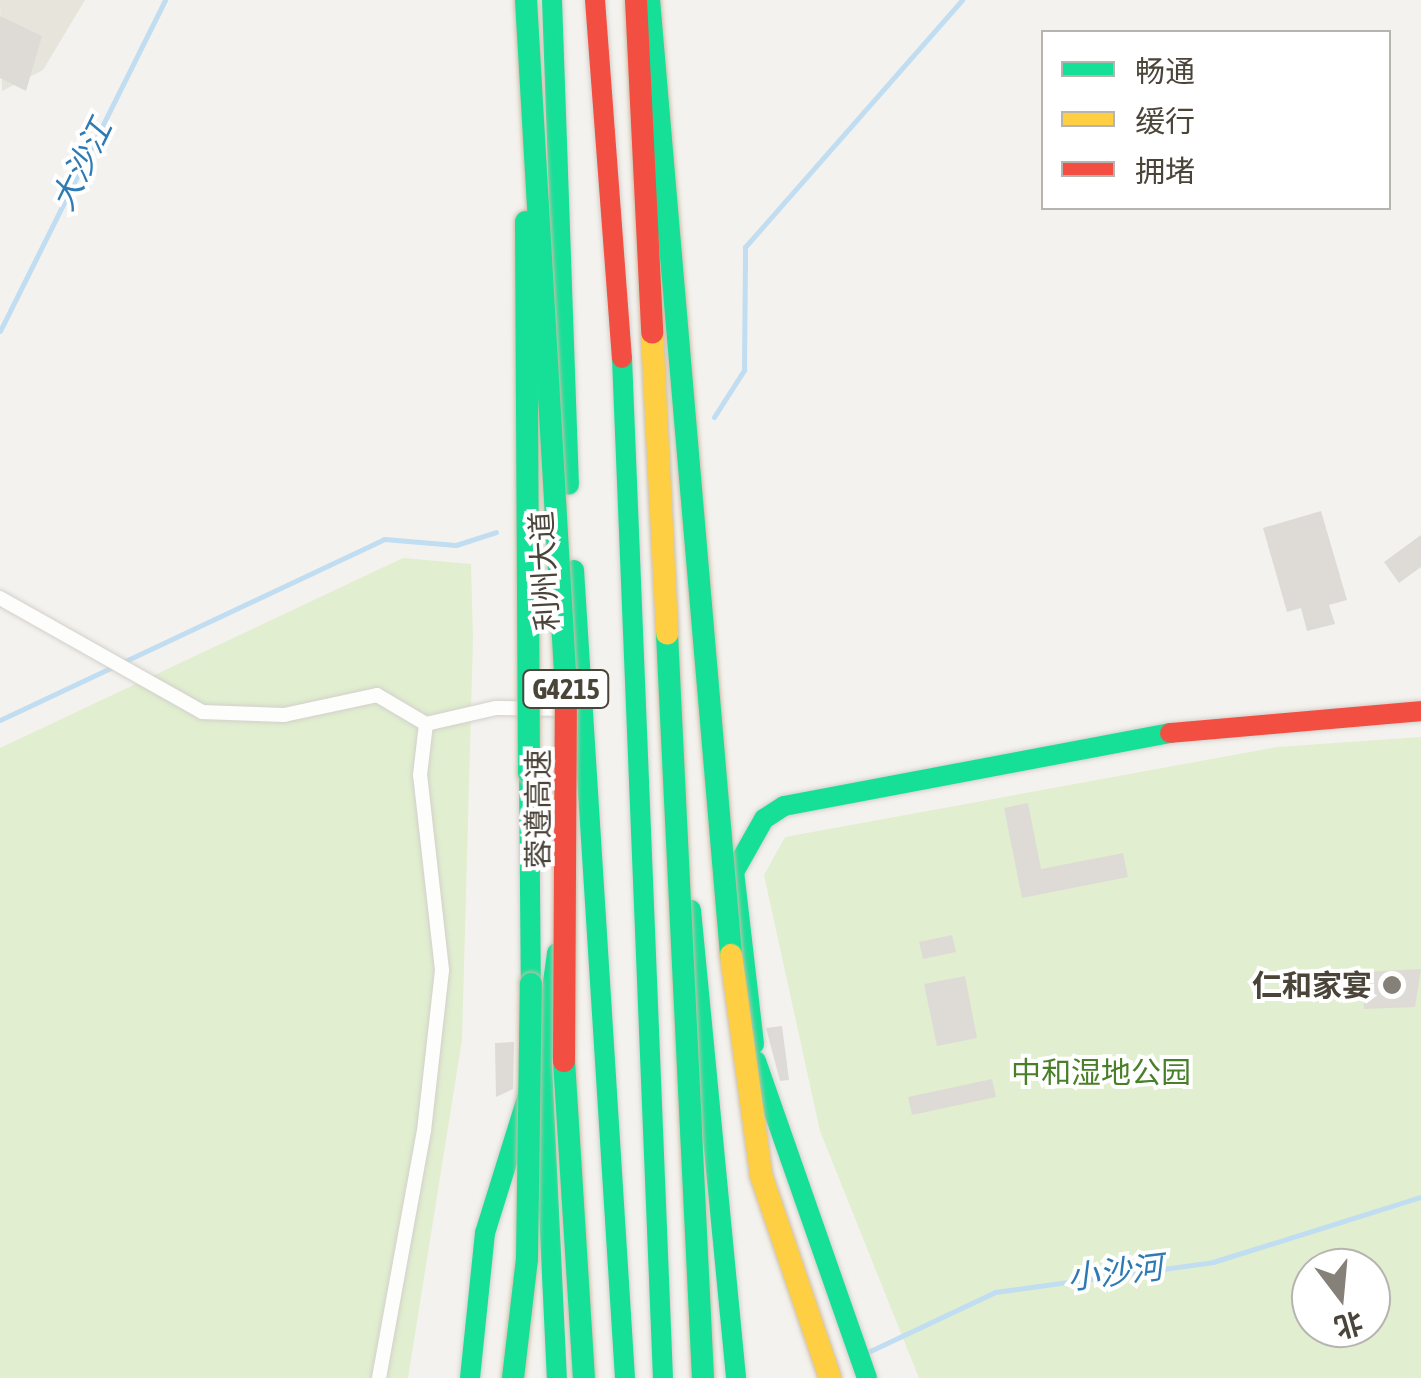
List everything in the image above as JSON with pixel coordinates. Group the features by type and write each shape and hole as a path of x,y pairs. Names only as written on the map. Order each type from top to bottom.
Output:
{"main road":[{"name":"蓉遵高速","path":"526,0 570,768 563,1096 584,1378"},
{"name":"利州大道","path":"552,0 583,760 625,1378"},
{"path":"596,0 647,826 664,1378"},
{"path":"636,0 703,1378"},
{"path":"649,0 732,972 761,1174 830,1378"},
{"path":"514,1378 532,1106 526,226 534,92"},
{"path":"867,1378 841,1322 756,1060 736,854 784,806 1184,730 1421,712"},
{"path":"558,1378 542,1063 583,760"},
{"path":"647,826 691,908 746,964"},
{"path":"691,908 736,1378"},
{"path":"470,1378 500,1163 542,1063"}],"street":[{"path":"0,598 202,712 284,714 377,695 426,724 496,708 581,709"},
{"path":"379,1378 424,1131 442,970 420,775 426,724"}],"shaded area":[{"path":"0,0 85,0 43,70 2,91"}],"green space":[{"path":"403,558 471,564 473,639 462,1040 408,1378 0,1378 0,748"},
{"name":"中和湿地公园","path":"1421,737 1421,1378 919,1378 820,1131 764,875 785,837 1277,747"}],"building":[{"path":"0,16 42,36 26,91 0,78"},
{"path":"1321,511 1347,600 1329,605 1335,624 1307,631 1301,608 1287,612 1263,528"},
{"path":"1421,535 1421,567 1399,583 1384,562"},
{"path":"1028,803 1041,869 1123,853 1128,877 1022,898 1004,808"},
{"path":"952,935 956,952 923,959 919,942"},
{"name":"仁和家宴","path":"1421,969 1415,1007 1364,1009 1362,972"},
{"path":"965,976 977,1038 937,1046 924,984"},
{"path":"782,1026 789,1080 780,1081 766,1028"},
{"path":"514,1042 513,1089 496,1097 495,1043"},
{"path":"992,1079 996,1097 912,1115 908,1097"}],"waterway":[{"name":"大沙江","path":"0,331 165,0"},
{"path":"714,417 744,370 745,247 962,0"},
{"path":"0,720 384,539 456,545 496,532"},
{"name":"小沙河","path":"866,1353 995,1292 1213,1262 1421,1197"}],"traffic: fast":[{"path":"526,0 566,689"},
{"path":"552,0 569,485"},
{"path":"649,0 731,955"},
{"path":"526,222 529,773"},
{"path":"622,358 663,1378"},
{"path":"574,570 625,1378"},
{"path":"667,634 703,1378"},
{"path":"754,1044 734,872 764,819 784,806 1170,733"},
{"path":"529,773 531,984"},
{"path":"691,910 736,1378"},
{"path":"557,953 542,1063 557,1378"},
{"path":"513,1378 527,1259 531,984"},
{"path":"564,1061 584,1378"},
{"path":"756,1061 867,1378"},
{"path":"470,1378 485,1233 528,1095"}],"traffic: jam":[{"path":"595,0 622,358"},
{"path":"636,0 652,333"},
{"path":"564,1061 566,689"},
{"path":"1170,733 1421,711"}],"traffic: slow":[{"path":"652,333 667,634"},
{"path":"731,955 761,1175 830,1378"}],"place":[{"name":"仁和家宴","path":"1392,985"}]}
